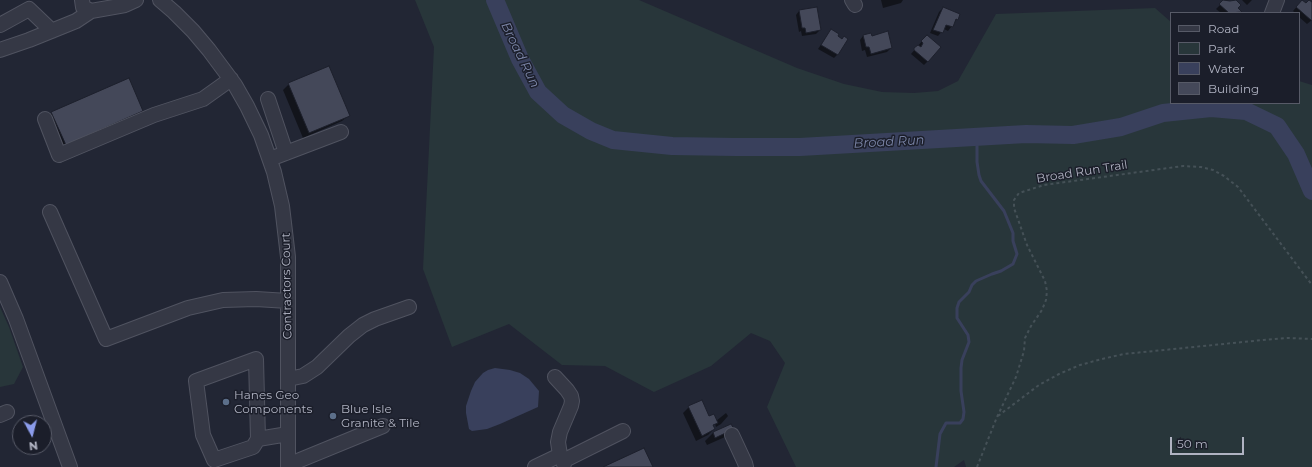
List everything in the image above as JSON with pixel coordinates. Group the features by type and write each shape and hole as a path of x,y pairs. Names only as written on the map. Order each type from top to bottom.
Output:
{"street":[{"path":"82,0 83,7 90,12"},
{"path":"0,50 76,21 90,12 125,5 136,0"},
{"name":"Contractors Court","path":"160,0 193,31 230,79 247,106 261,135 274,172 282,206 288,257 288,466"},
{"path":"1272,12 1277,0"},
{"path":"0,25 28,9 52,31"},
{"path":"45,119 60,155 154,115 203,99 230,79"},
{"path":"268,99 286,153"},
{"path":"270,160 341,132"},
{"path":"50,212 106,339 188,308 223,300 256,299 288,301"},
{"path":"0,282 16,319 70,467"},
{"path":"288,379 303,376 317,367 349,336 363,325 374,319 409,307"},
{"path":"258,439 256,359 196,381 203,435 214,460 253,447 258,439 288,434"},
{"path":"555,377 567,390 572,401 560,432 558,442 563,461"},
{"path":"288,466 383,426"},
{"path":"535,467 563,461 623,431"},
{"path":"732,435 746,467"}],"path":[{"name":"Broad Run Trail","path":"977,467 997,417 1016,377 1024,351 1025,338 1042,310 1046,300 1047,291 1045,281 1027,245 1014,208 1014,200 1019,193 1044,185 1183,166 1201,167 1213,170 1224,176 1238,187 1312,286"},
{"path":"997,417 1039,385 1080,365 1102,359 1124,354 1287,338 1312,339"}],"green space":[{"path":"415,0 639,0 797,68 844,84 882,92 914,93 938,91 958,81 996,14 1155,8 1170,21 1170,104 1300,104 1300,81 1312,85 1312,467 966,467 964,460 954,467 796,467 767,407 785,363 770,341 751,333 711,366 654,392 605,366 562,365 509,324 452,347 423,269 434,47"},
{"path":"0,307 9,327 23,367 14,384 0,387"}],"water":[{"path":"495,368 520,373 529,379 539,391 538,407 487,429 472,431 469,429 466,413 466,406 471,391 475,382 483,373"}],"building":[{"path":"1223,0 1236,0 1241,5 1238,8 1242,12 1228,12 1219,4"},
{"path":"1302,0 1306,3 1309,0 1312,2 1312,21 1296,7"},
{"path":"817,7 821,30 806,33 805,28 802,28 799,10"},
{"path":"943,7 960,14 953,27 946,25 943,33 933,30"},
{"path":"831,29 839,34 838,36 842,39 844,36 848,39 838,55 821,45"},
{"path":"888,31 892,48 871,54 869,47 866,47 863,35 871,33 872,36"},
{"path":"927,35 941,47 928,62 914,50 914,48 918,45 921,47 923,43 921,41"},
{"path":"329,66 350,116 309,133 288,83"},
{"path":"129,78 143,111 66,145 51,112"},
{"path":"702,400 709,416 714,414 718,423 713,425 715,429 702,436 688,406"},
{"path":"731,424 734,429 715,438 713,432"},
{"path":"644,448 653,467 603,467"}],"waterway":[{"name":"Broad Run","path":"495,0 520,59 538,92 563,115 591,131 613,140 672,146 800,147 1026,134 1073,135 1121,127 1163,113 1211,108 1246,111 1277,126 1296,154 1312,191"},
{"path":"936,467 940,434 946,423 960,423 963,419 964,412 961,391 961,368 962,360 969,342 968,335 957,318 957,308 959,302 969,292 972,285 976,281 1001,271 1013,264 1017,254 1013,241 1013,233 1004,211 981,181 977,162 977,137"}],"place":[{"name":"Hanes Geo Components","path":"226,402"},
{"name":"Blue Isle Granite & Tile","path":"333,416"}]}
